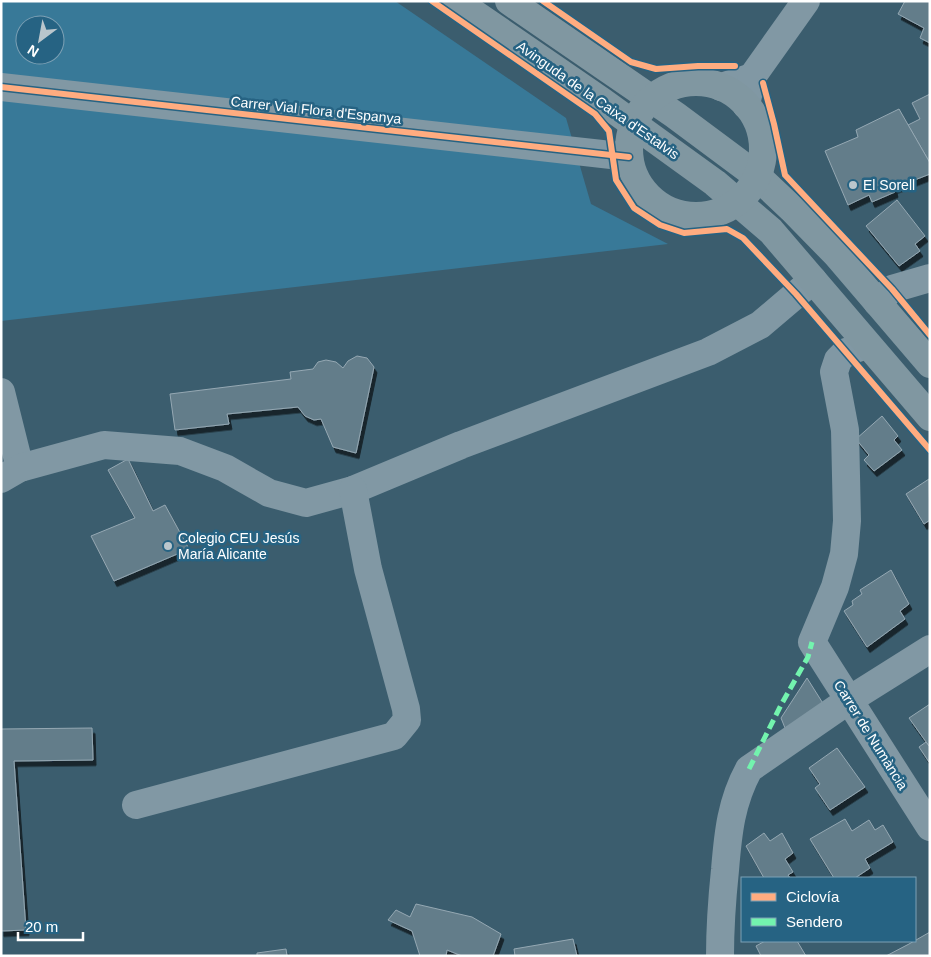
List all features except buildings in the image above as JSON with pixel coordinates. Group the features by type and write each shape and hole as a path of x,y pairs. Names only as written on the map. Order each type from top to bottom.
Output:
{"main road":[{"name":"Avinguda de la Caixa d'Estalvis","path":"456,1 715,183 771,230 930,417"},
{"path":"510,1 651,98 757,176 836,254 930,364"},
{"path":"697,82 721,87 732,92 746,104 755,117 762,139 762,162 757,176 738,202 720,212 700,216 680,214 667,209 645,193 634,176 629,157 629,140 633,124 640,110 651,98 661,91 682,83 697,82"}],"street":[{"path":"746,104 752,76 806,1"},
{"path":"721,87 752,76"},
{"name":"Carrer Vial Flora d'Espanya","path":"1,87 629,157"},
{"path":"877,302 892,289 930,278"},
{"path":"1,392 11,473 104,445 180,451 225,468 269,492 306,503 353,490 461,445 708,352 760,325 813,280"},
{"name":"Carrer de Numància","path":"867,345 846,352 838,360 834,372 845,430 847,521 844,554 835,587 812,642 930,827"},
{"path":"136,805 394,736 407,720 406,709 368,569 353,490"},
{"path":"720,956 720,923 729,822 739,786 749,769 850,700 930,649"}],"shaded area":[{"path":"1,1 395,1 566,118 591,204 668,244 1,321"}],"marked path":[{"path":"749,769 781,705 808,657 812,642"}],"cycle path":[{"path":"432,1 595,114 609,131 616,180 634,208 660,225 684,233 727,229 743,238 796,294 930,450"},
{"path":"543,1 631,62 656,69 735,66"},
{"path":"763,83 785,175 892,289 930,335"},
{"path":"1,87 629,157"}],"place":[{"name":"El Sorell","path":"853,185"},
{"name":"Colegio CEU Jesús María Alicante","path":"168,546"}]}
